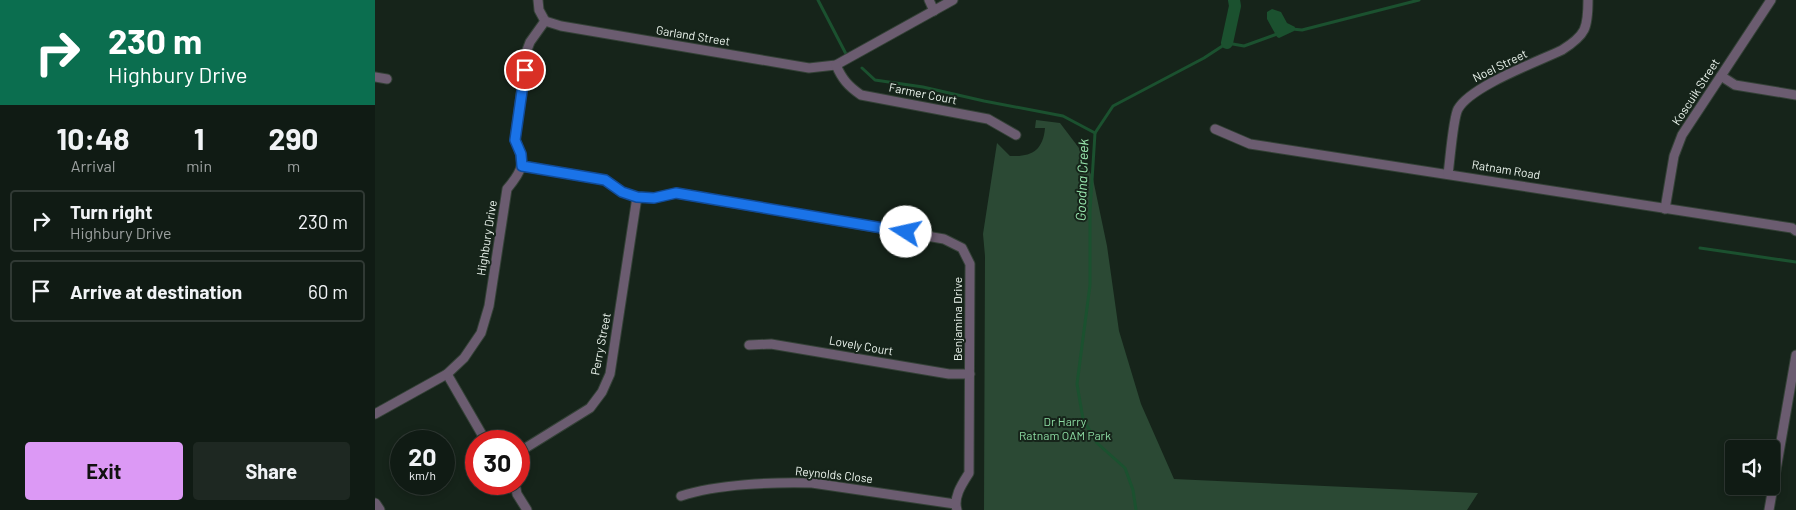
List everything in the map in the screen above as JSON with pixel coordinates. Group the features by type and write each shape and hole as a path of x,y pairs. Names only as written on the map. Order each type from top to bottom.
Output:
{"street":[{"path":"522,166 521,154 515,140 527,50 545,21 539,10 538,0"},
{"path":"929,0 934,11"},
{"name":"Garland Street","path":"545,21 561,26 809,68 836,64 953,0"},
{"name":"Noel Street","path":"1448,174 1457,110 1466,98 1480,89 1562,50 1582,36 1586,24 1588,0"},
{"name":"Koscuik Street","path":"1665,209 1674,156 1682,135 1771,0"},
{"name":"Farmer Court","path":"836,64 842,79 849,87 861,94 988,119 1017,135"},
{"path":"1721,76 1735,85 1796,95"},
{"path":"375,77 387,79"},
{"name":"Ratnam Road","path":"1215,129 1250,144 1792,228 1796,231"},
{"name":"Benjamina Drive","path":"522,166 605,180 622,192 637,197 654,198 676,193 944,239 962,248 970,264 969,473 959,488 956,507"},
{"name":"Highbury Drive","path":"375,414 447,374 464,358 481,333 493,281 507,189 517,177 522,166"},
{"name":"Perry Street","path":"530,445 590,408 603,392 610,374 637,197"},
{"name":"Lovely Court","path":"749,345 771,344 949,374 970,374"},
{"path":"1769,510 1796,355"},
{"path":"447,374 480,430"},
{"name":"Reynolds Close","path":"681,496 701,490 791,482 812,483 956,507"},
{"path":"518,495 527,510"},
{"path":"375,504 379,510"}],"green space":[{"name":"Dr Harry Ratnam OAM Park","path":"1036,120 1060,123 1079,148 1093,179 1107,246 1119,331 1141,404 1174,479 1478,493 1467,510 984,510 985,256 983,234 997,143 1010,156 1030,154 1039,147 1044,136 1045,128 1035,128"}],"shaded area":[{"path":"1272,9 1281,12 1287,23 1295,27 1294,31 1279,38 1277,37 1267,19 1267,12"}],"waterway":[{"path":"818,0 846,54"},
{"path":"1227,43 1235,6 1234,0"},
{"name":"Goodna Creek","path":"1292,29 1302,30 1419,0"},
{"name":"Goodna Creek","path":"1136,510 1133,490 1125,468 1097,443 1083,419 1077,384 1090,285 1090,212 1095,133 1113,106 1204,58 1227,43 1244,46 1277,34"},
{"path":"862,68 875,80 923,87 1063,116 1095,133"},
{"path":"1700,248 1796,262"}],"route":[{"path":"525,70 515,140 521,154 522,166 605,180 622,192 637,197 654,198 676,193 906,232"}]}
